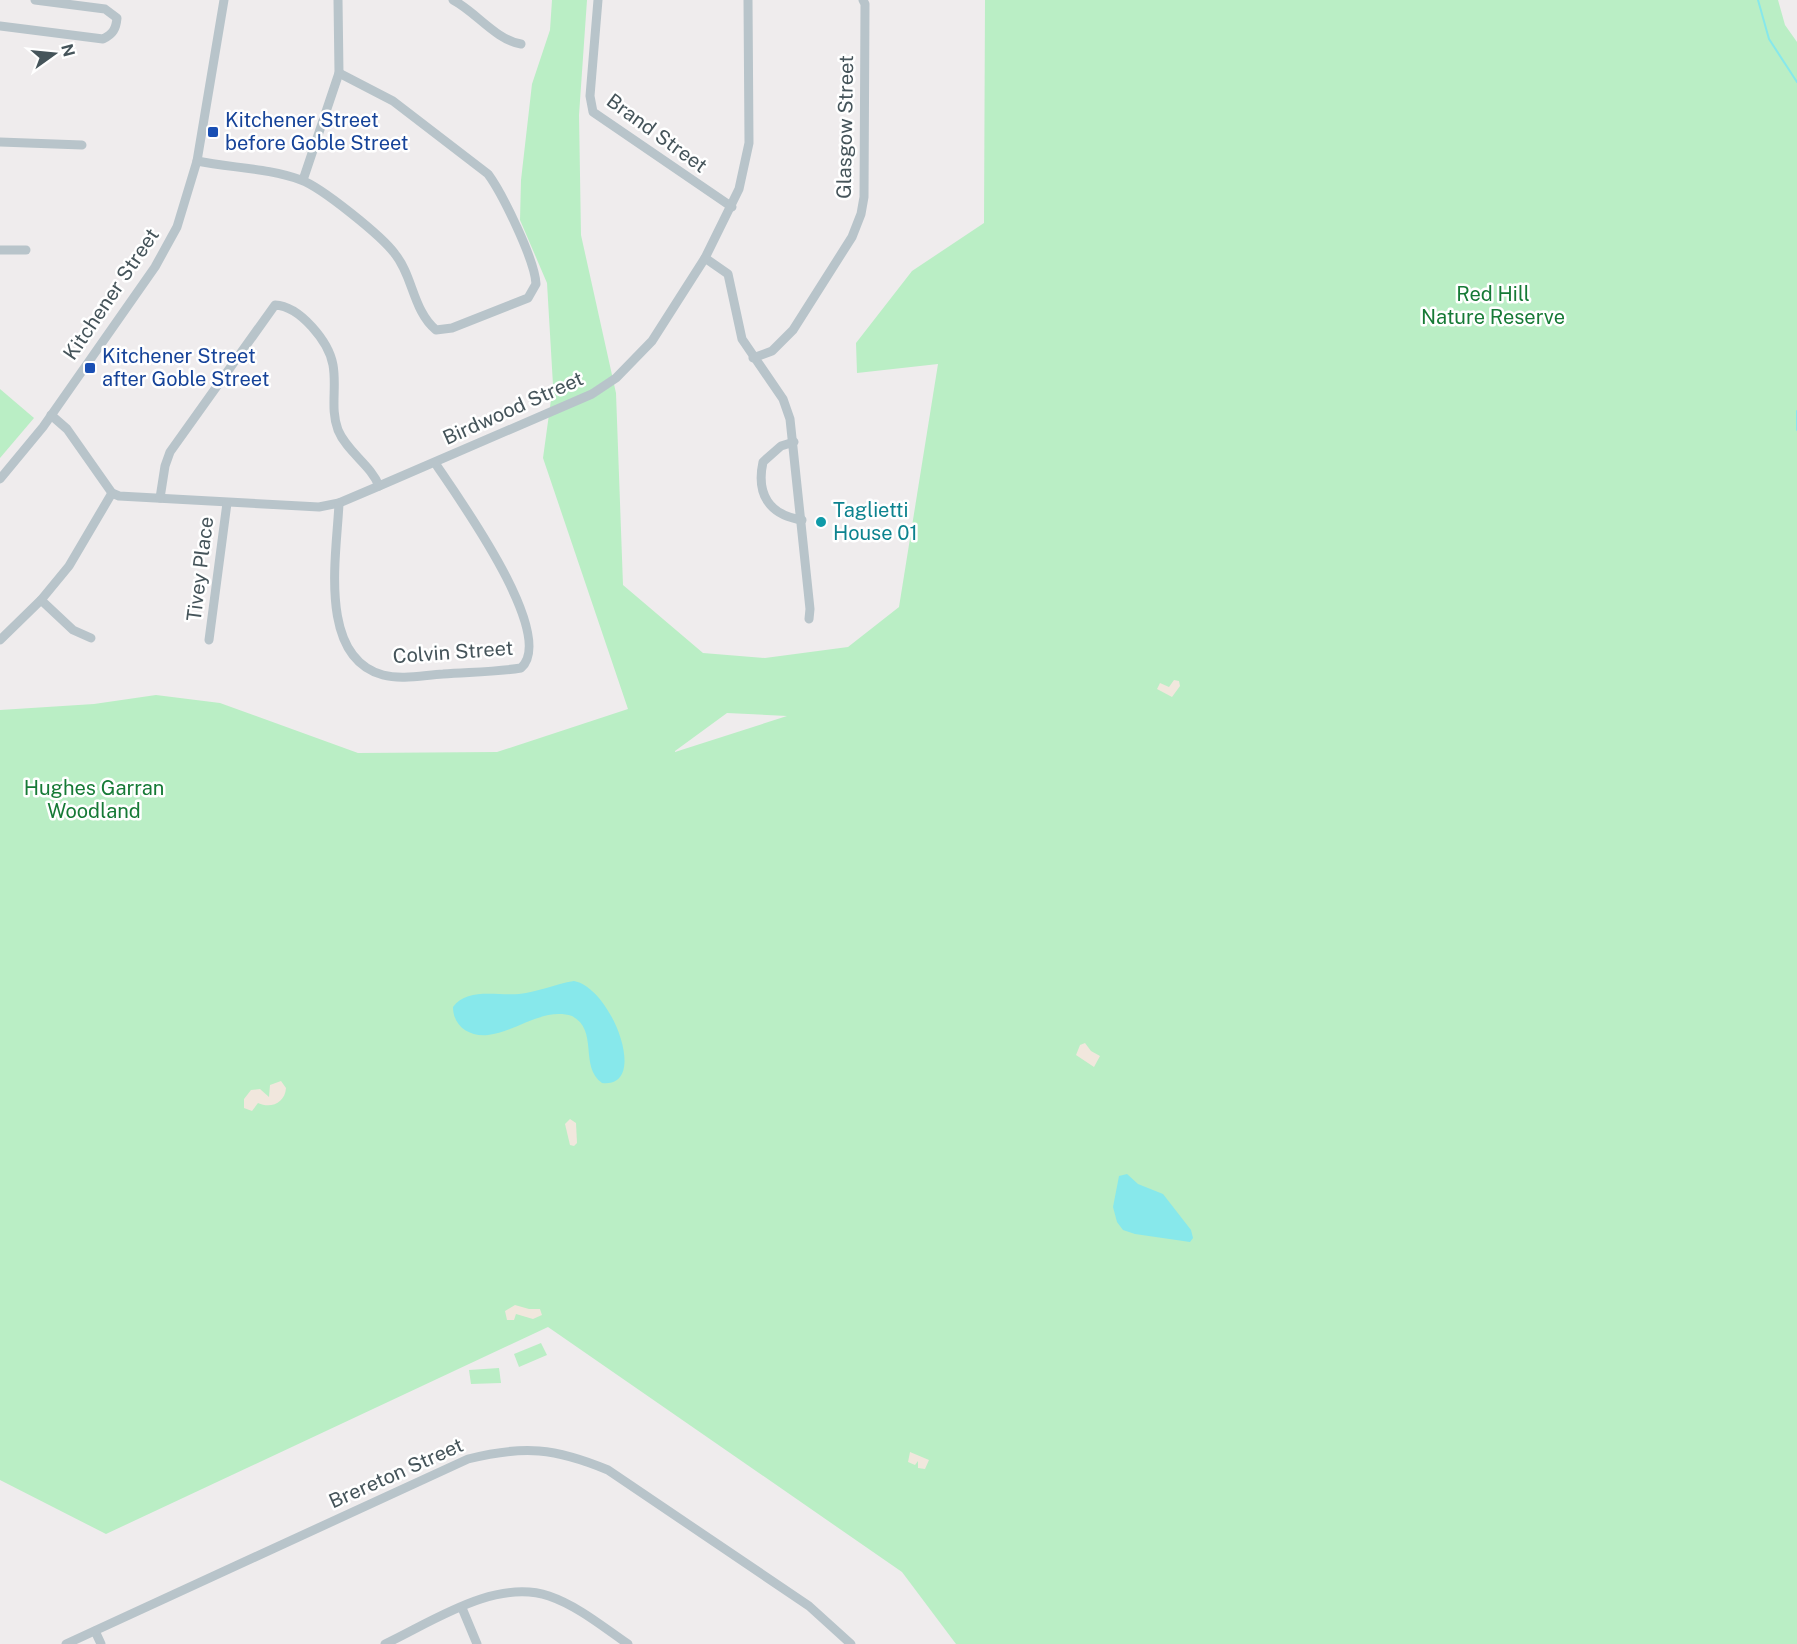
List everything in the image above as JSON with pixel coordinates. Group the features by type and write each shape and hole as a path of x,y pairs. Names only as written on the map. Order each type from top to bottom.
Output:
{"street":[{"path":"0,26 103,39 112,34 116,26 117,18 105,9 35,0"},
{"name":"Kitchener Street","path":"0,479 13,467 51,415 165,249 182,213 197,161 224,0"},
{"path":"303,180 339,73 338,0"},
{"path":"453,0 479,17 501,36 521,44"},
{"name":"Brand Street","path":"598,0 591,96 593,112 732,207"},
{"name":"Birdwood Street","path":"112,493 119,496 227,503 319,507 339,503 576,403 616,378 636,361 652,341 705,258 740,189 749,143 748,0"},
{"name":"Glasgow Street","path":"753,358 772,351 793,330 852,237 861,214 864,163 865,4 863,0"},
{"path":"197,161 303,180 380,238 395,253 404,267 423,314 436,330 452,328 528,298 534,290 536,280 499,189 488,174 393,101 339,73"},
{"path":"0,142 82,145"},
{"path":"0,250 26,250"},
{"path":"705,258 728,274 742,339 783,399 794,442 810,609 809,619"},
{"path":"160,498 165,466 170,453 275,305 286,306 295,312 309,325 328,351 333,366 334,415 338,431 379,486"},
{"path":"0,640 41,600 69,566 112,493 67,429 51,415"},
{"path":"794,442 776,450 763,462 761,490 767,501 779,512 790,518 802,519"},
{"name":"Colvin Street","path":"339,503 336,605 345,643 355,658 368,669 400,677 521,668 529,661 531,649 513,591 482,533 435,463"},
{"name":"Tivey Place","path":"209,640 227,503"},
{"path":"41,600 73,630 91,638"},
{"name":"Brereton Street","path":"66,1644 468,1459 510,1449 543,1450 580,1458 608,1470 809,1606 851,1644"},
{"path":"385,1644 462,1608 506,1593 531,1592 550,1596 583,1613 628,1644"},
{"path":"462,1608 477,1644"},
{"path":"95,1631 101,1644"}],"green space":[{"path":"552,0 587,0 579,115 581,235 616,393 623,585 703,653 765,658 848,647 899,607 938,364 857,373 856,343 912,271 984,223 985,0 1778,0 1785,25 1797,42 1797,1644 956,1644 902,1572 548,1327 106,1534 0,1480 0,710 94,704 156,695 220,703 358,753 497,752 628,709 543,458 553,385 547,283 520,220 521,180 532,84 550,30","holes":["727,713 787,716 675,752"]},
{"path":"0,389 34,418 0,458"},
{"path":"541,1343 547,1355 519,1367 514,1354"},
{"path":"499,1368 501,1383 471,1384 469,1370"}],"sand":[{"path":"1174,680 1179,681 1180,686 1172,697 1157,689 1160,683 1169,687"},
{"path":"1085,1043 1091,1051 1100,1056 1094,1067 1076,1055 1080,1045"},
{"path":"281,1081 286,1088 280,1101 272,1105 258,1103 252,1111 244,1108 244,1099 251,1090 260,1089 269,1097 270,1085"},
{"path":"570,1119 576,1123 577,1143 574,1146 570,1145 565,1124"},
{"path":"515,1305 540,1309 542,1315 533,1319 516,1314 514,1320 507,1320 505,1311"},
{"path":"910,1452 929,1460 925,1469 918,1468 918,1461 915,1465 908,1462"}],"water":[{"path":"574,981 588,988 601,1001 620,1037 624,1055 623,1071 616,1081 602,1083 595,1076 591,1068 585,1030 572,1016 561,1014 540,1017 498,1033 481,1035 463,1029 454,1014 453,1007 466,997 483,994 526,993"},
{"path":"1127,1174 1138,1184 1163,1194 1191,1230 1193,1238 1190,1242 1135,1234 1123,1230 1117,1222 1113,1207 1119,1176"}],"waterway":[{"path":"1758,0 1769,39 1797,82"},
{"path":"1797,411 1797,430"}],"place":[{"name":"Kitchener Street before Goble Street","path":"213,132"},
{"name":"Kitchener Street after Goble Street","path":"90,368"},
{"name":"Taglietti House 01","path":"821,522"}],"park label":[{"name":"Red Hill Nature Reserve","path":"1493,306"},
{"name":"Hughes Garran Woodland","path":"94,800"}]}
